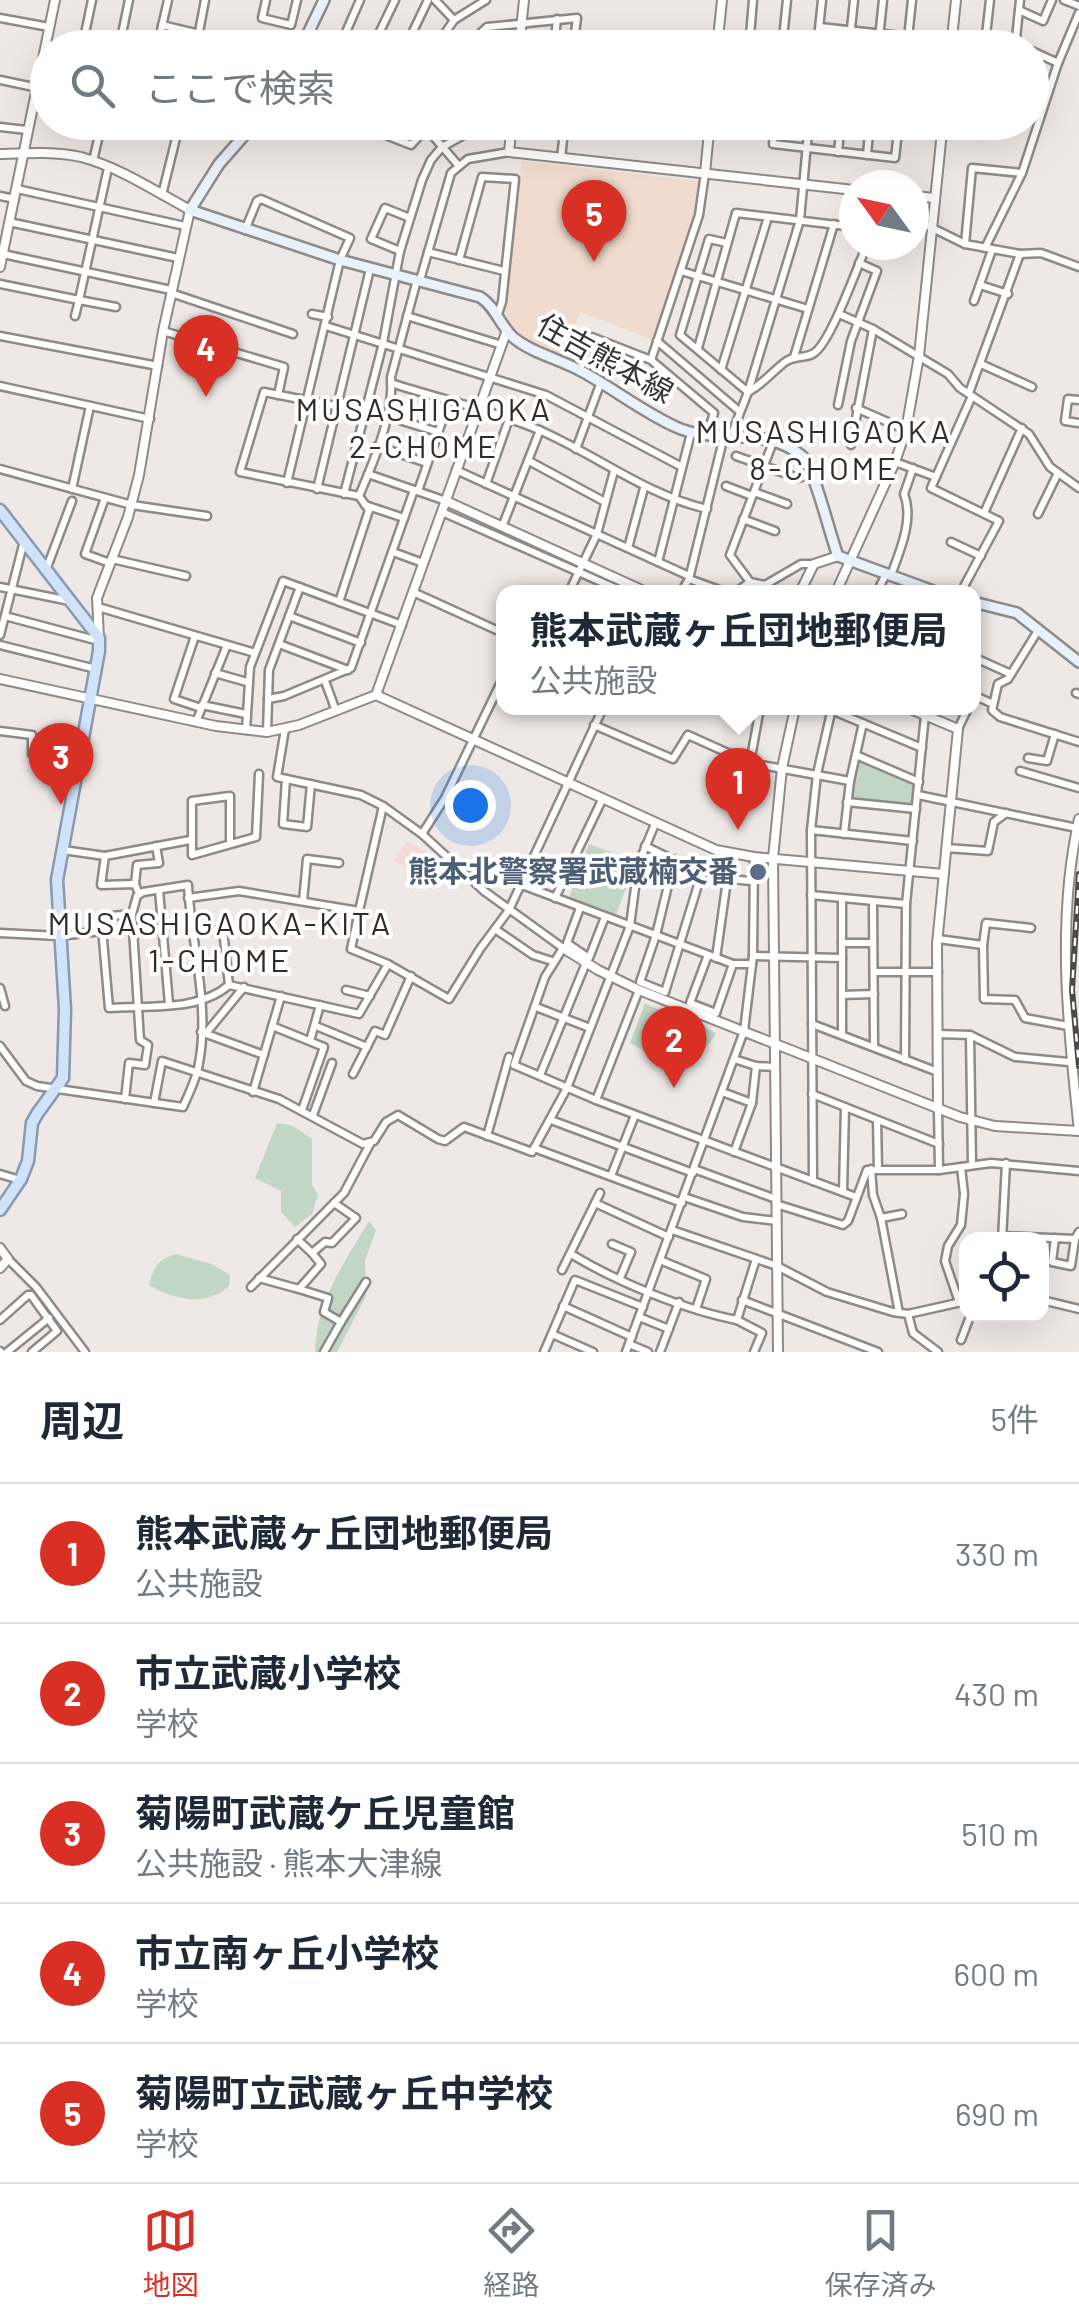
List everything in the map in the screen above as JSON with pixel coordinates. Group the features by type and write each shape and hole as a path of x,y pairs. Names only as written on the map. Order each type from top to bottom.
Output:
{"main road":[{"path":"310,30 324,0"},
{"path":"190,210 241,140"},
{"name":"住吉熊本線","path":"190,210 340,260 480,296 520,342 580,370 664,420 691,432 773,442 804,458 812,474"},
{"path":"812,474 838,556 907,585"},
{"path":"0,510 99,639 57,880 64,988 63,1078 32,1124 28,1161 0,1210"},
{"path":"981,603 1008,608 1040,628 1079,662"}],"street":[{"path":"49,30 55,0"},
{"path":"86,30 92,0"},
{"path":"123,30 129,0"},
{"path":"161,30 168,0"},
{"path":"199,30 206,0"},
{"path":"266,0 262,18 291,25 297,0"},
{"path":"347,30 360,0"},
{"path":"381,30 395,0"},
{"path":"447,30 454,20 486,0"},
{"path":"521,30 524,0"},
{"path":"719,30 722,0"},
{"path":"750,30 753,0"},
{"path":"784,30 787,0"},
{"path":"820,30 822,0"},
{"path":"820,27 850,30 854,0"},
{"path":"880,30 883,0"},
{"path":"909,30 912,0"},
{"path":"953,30 956,0"},
{"path":"986,30 990,0"},
{"path":"1015,30 1020,0"},
{"path":"1019,10 1043,21 1052,0"},
{"path":"1049,90 1079,9 1064,0"},
{"path":"417,30 437,1 454,20"},
{"path":"0,18 49,27"},
{"path":"483,30 522,22 577,18 575,30"},
{"path":"556,30 557,19"},
{"path":"162,25 182,30"},
{"path":"1049,58 1058,62"},
{"path":"0,80 30,87"},
{"path":"30,116 1,261 85,270 171,291 293,334"},
{"path":"0,127 27,130"},
{"path":"93,162 98,140"},
{"path":"162,195 176,140"},
{"path":"436,140 458,165"},
{"path":"344,494 383,343 400,252 425,170 442,147 455,140"},
{"path":"509,152 510,140"},
{"path":"561,158 563,140"},
{"path":"651,360 699,215 708,140"},
{"path":"773,140 773,144 806,150 895,158 897,140"},
{"path":"685,585 728,436 748,392 800,220 807,140"},
{"path":"838,152 839,140"},
{"path":"866,155 868,140"},
{"path":"839,585 906,430 919,356 941,140"},
{"path":"974,301 989,249 1032,140"},
{"path":"359,496 386,416 398,349 447,180 458,165 478,154 509,152 839,189"},
{"path":"0,154 60,154 93,162 190,210 163,331 132,506 97,607 99,639 5,616"},
{"path":"75,316 108,168"},
{"path":"964,244 972,168 1022,172"},
{"path":"459,260 482,177 514,179 498,314"},
{"path":"0,196 15,194 184,226"},
{"path":"929,197 935,198"},
{"path":"245,230 257,201 262,199 349,236 288,483"},
{"path":"400,252 371,238 384,208 410,218"},
{"path":"698,348 736,213 839,225"},
{"path":"721,370 768,216"},
{"path":"794,357 834,224"},
{"path":"6,227 178,258"},
{"path":"929,227 964,244 1020,254 1041,253 1079,268"},
{"path":"727,243 709,239 680,335 748,392"},
{"path":"427,252 504,271"},
{"path":"965,585 999,520 931,488 970,395 1020,254"},
{"path":"748,392 767,382 786,361 812,355 820,348 839,314 860,260"},
{"path":"838,405 857,322 878,271 859,263"},
{"path":"316,489 370,268"},
{"path":"681,271 808,309"},
{"path":"0,284 116,307"},
{"path":"980,285 1008,294"},
{"path":"312,314 354,334 546,396 682,467"},
{"path":"839,314 919,356 1022,428 1039,448 1043,460 1079,488"},
{"path":"408,316 502,345"},
{"path":"852,445 873,329"},
{"path":"0,679 196,722 267,732 336,712 376,695 507,330"},
{"path":"163,331 284,367 278,395"},
{"path":"0,336 158,366"},
{"path":"580,370 592,337 651,360 714,414 708,435"},
{"path":"658,340 739,411"},
{"path":"981,364 1032,387"},
{"path":"576,449 601,382"},
{"path":"391,384 540,430 644,488 707,509"},
{"path":"0,386 150,419"},
{"path":"359,496 240,472 264,392 386,416 438,432"},
{"path":"1079,400 1068,399 1065,421 1079,423"},
{"path":"268,699 348,670 449,401"},
{"path":"72,489 90,406"},
{"path":"856,408 906,430"},
{"path":"486,484 509,419"},
{"path":"984,513 1022,428"},
{"path":"502,526 540,430"},
{"path":"658,562 691,432"},
{"path":"773,442 730,555 750,582 766,585 801,564 838,556"},
{"path":"377,446 427,464"},
{"path":"736,456 798,478 812,474"},
{"path":"529,460 605,502"},
{"path":"895,462 936,478"},
{"path":"882,585 906,529 908,503 904,494 913,468"},
{"path":"0,469 132,506 207,516"},
{"path":"456,470 708,585"},
{"path":"573,585 597,534 614,471"},
{"path":"1038,514 1058,473"},
{"path":"368,474 446,501 502,526 612,585"},
{"path":"726,486 787,504"},
{"path":"628,548 644,488"},
{"path":"339,602 370,510 359,496"},
{"path":"104,498 85,554 186,576"},
{"path":"46,570 72,502"},
{"path":"364,504 404,518"},
{"path":"442,512 627,585"},
{"path":"744,519 775,531"},
{"path":"0,635 24,541"},
{"path":"950,542 981,556"},
{"path":"393,552 423,563"},
{"path":"804,585 814,564"},
{"path":"246,730 247,682 283,581 402,624"},
{"path":"746,585 750,582"},
{"path":"0,587 70,601"},
{"path":"267,732 269,670 300,587"},
{"path":"413,592 496,631"},
{"path":"97,607 255,653"},
{"path":"289,616 361,643"},
{"path":"1040,628 1011,674 998,684 991,703 994,714 1079,742"},
{"path":"195,636 174,699 246,714"},
{"path":"278,644 348,670"},
{"path":"0,645 96,669"},
{"path":"196,722 226,645"},
{"path":"981,661 1011,674"},
{"path":"215,673 247,682"},
{"path":"324,681 336,712"},
{"path":"422,834 445,798 496,692"},
{"path":"376,695 716,850 944,874"},
{"path":"981,699 991,703"},
{"path":"383,806 351,949 450,998 509,910 600,715"},
{"path":"750,763 759,715"},
{"path":"778,1352 773,858 782,768 793,715"},
{"path":"812,1180 811,830 817,774 831,715"},
{"path":"844,715 922,748"},
{"path":"905,1060 906,904 925,715 958,729"},
{"path":"939,1170 938,939 948,801 958,729 965,715"},
{"path":"844,834 862,724"},
{"path":"594,725 673,760 688,735 750,763 850,781"},
{"path":"285,729 277,778 361,795 383,806 422,834 509,910 563,948 610,977 638,990 664,995"},
{"path":"0,731 32,735 32,754 78,762"},
{"path":"1028,758 1047,761 1055,734"},
{"path":"856,754 919,782"},
{"path":"1020,771 1079,788"},
{"path":"230,844 230,796 192,801 192,855 256,837 259,774"},
{"path":"286,779 284,824 308,827 311,784"},
{"path":"726,880 712,956 690,1003 774,1044 973,1121 1079,1130 1075,1063 1068,1026 1067,940 1078,824 918,795"},
{"path":"555,898 602,800"},
{"path":"848,802 916,809"},
{"path":"946,848 988,851 994,822 1008,812"},
{"path":"251,1286 344,1193 390,1116 398,1115 445,1141 464,1127 529,1154 567,1088 630,926 638,865 655,824"},
{"path":"811,830 914,841"},
{"path":"63,850 105,856 190,840"},
{"path":"125,1098 129,1063 145,1065 148,1044 140,1040 132,914 140,894 135,884 137,865 158,862 156,846"},
{"path":"645,846 702,872 726,880 751,882"},
{"path":"105,856 101,885 135,884"},
{"path":"629,1344 744,1031 753,960 754,856"},
{"path":"303,901 306,859 339,863"},
{"path":"674,861 640,982 715,1016"},
{"path":"664,995 702,872"},
{"path":"0,1046 26,1081 56,1090 183,1107 197,1072 204,1032 188,885 140,894"},
{"path":"522,885 733,964 774,956 842,958"},
{"path":"158,890 170,1004"},
{"path":"188,898 239,891 359,912"},
{"path":"811,895 906,904"},
{"path":"842,898 842,1035"},
{"path":"873,902 874,1048"},
{"path":"580,908 566,942 589,958 604,917"},
{"path":"132,914 101,917 108,1008 212,999 229,985 360,1014 388,964"},
{"path":"1032,928 986,923 984,999 1015,1000 1025,1018 1068,1026"},
{"path":"496,928 533,955 552,961"},
{"path":"192,932 223,930 229,985"},
{"path":"0,934 58,936 102,931"},
{"path":"938,939 983,945"},
{"path":"842,944 873,943"},
{"path":"563,948 552,961 514,1065 596,1100 856,1197"},
{"path":"540,1075 586,963"},
{"path":"715,1016 733,964"},
{"path":"873,972 938,972"},
{"path":"353,1074 375,1031 385,1036 411,976"},
{"path":"204,1032 245,986"},
{"path":"0,988 5,1006"},
{"path":"346,990 370,996"},
{"path":"596,1100 638,990"},
{"path":"842,995 874,994"},
{"path":"253,1092 281,996"},
{"path":"310,1041 320,1005"},
{"path":"536,1007 590,1028"},
{"path":"812,1024 938,1072"},
{"path":"272,1026 324,1047 302,1110"},
{"path":"316,1026 367,1046"},
{"path":"204,1032 264,1054"},
{"path":"938,1034 970,1035 1014,1057 1075,1063"},
{"path":"970,1035 972,1165"},
{"path":"487,1136 509,1057"},
{"path":"734,1059 756,1066 774,1066"},
{"path":"154,1103 162,1062 302,1110 357,1141 370,1144"},
{"path":"313,1115 332,1063"},
{"path":"734,1152 752,1103 756,1066"},
{"path":"722,1092 752,1103"},
{"path":"812,1094 939,1144"},
{"path":"843,1192 845,1108"},
{"path":"611,1176 636,1115"},
{"path":"551,1120 844,1224 867,1170 939,1170 1006,1163 1079,1171"},
{"path":"877,1120 874,1195 904,1314 923,1348 938,1352"},
{"path":"534,1148 683,1200 743,1218 777,1221"},
{"path":"1002,1232 1006,1163"},
{"path":"959,1291 946,1254 961,1225 961,1167"},
{"path":"0,1174 20,1180"},
{"path":"562,1270 600,1193"},
{"path":"312,1253 325,1242 332,1242 356,1218 334,1203"},
{"path":"595,1204 670,1233 777,1266 828,1292 904,1314 959,1303"},
{"path":"881,1218 902,1214"},
{"path":"1049,1238 1077,1235 1072,1266 1052,1262 1056,1238"},
{"path":"297,1239 321,1264 299,1289"},
{"path":"612,1244 631,1252 620,1278"},
{"path":"0,1248 36,1286 85,1352"},
{"path":"571,1254 620,1278 762,1332 754,1352"},
{"path":"0,1268 8,1259"},
{"path":"737,1320 756,1259"},
{"path":"660,1260 706,1279 696,1309"},
{"path":"258,1278 328,1298 324,1312 341,1322"},
{"path":"544,1352 572,1284 578,1280 643,1307"},
{"path":"324,1352 366,1282"},
{"path":"0,1320 28,1295 56,1331 32,1352"},
{"path":"742,1300 878,1352"},
{"path":"660,1352 679,1302"},
{"path":"1049,1302 1079,1309"},
{"path":"563,1306 648,1352"},
{"path":"639,1317 669,1329"},
{"path":"3,1352 49,1318"},
{"path":"961,1340 968,1322"},
{"path":"552,1334 593,1352"}],"shaded area":[{"path":"522,161 698,181 694,215 653,340 580,312 564,357 524,337 509,321 504,309"},
{"path":"407,841 436,858 423,878 395,861"}],"green space":[{"path":"856,755 919,782 916,809 847,802"},
{"path":"589,844 636,861 616,915 569,898"},
{"path":"645,1003 685,1023 689,1015 716,1034 692,1067 657,1058 630,1043"},
{"path":"277,1123 293,1126 312,1139 312,1185 318,1195 312,1214 295,1227 281,1212 281,1191 255,1178"},
{"path":"369,1221 376,1230 365,1261 366,1296 337,1352 315,1352 326,1300"},
{"path":"176,1254 211,1264 230,1275 229,1286 211,1297 190,1299 149,1285 157,1265"}],"railway":[{"path":"1079,874 1072,990 1079,1066"}],"place":[{"name":"菊陽町立武蔵ヶ丘中学校","path":"594,262"},
{"name":"市立南ヶ丘小学校","path":"206,397"},
{"name":"菊陽町武蔵ケ丘児童館","path":"61,805"},
{"name":"熊本武蔵ヶ丘団地郵便局","path":"738,830"},
{"name":"熊本北警察署武蔵楠交番","path":"758,872"},
{"name":"市立武蔵小学校","path":"674,1088"}],"district":[{"name":"MUSASHIGAOKA 2-CHOME","path":"424,428"},
{"name":"MUSASHIGAOKA 8-CHOME","path":"824,450"},
{"name":"MUSASHIGAOKA-KITA 1-CHOME","path":"220,942"}]}
